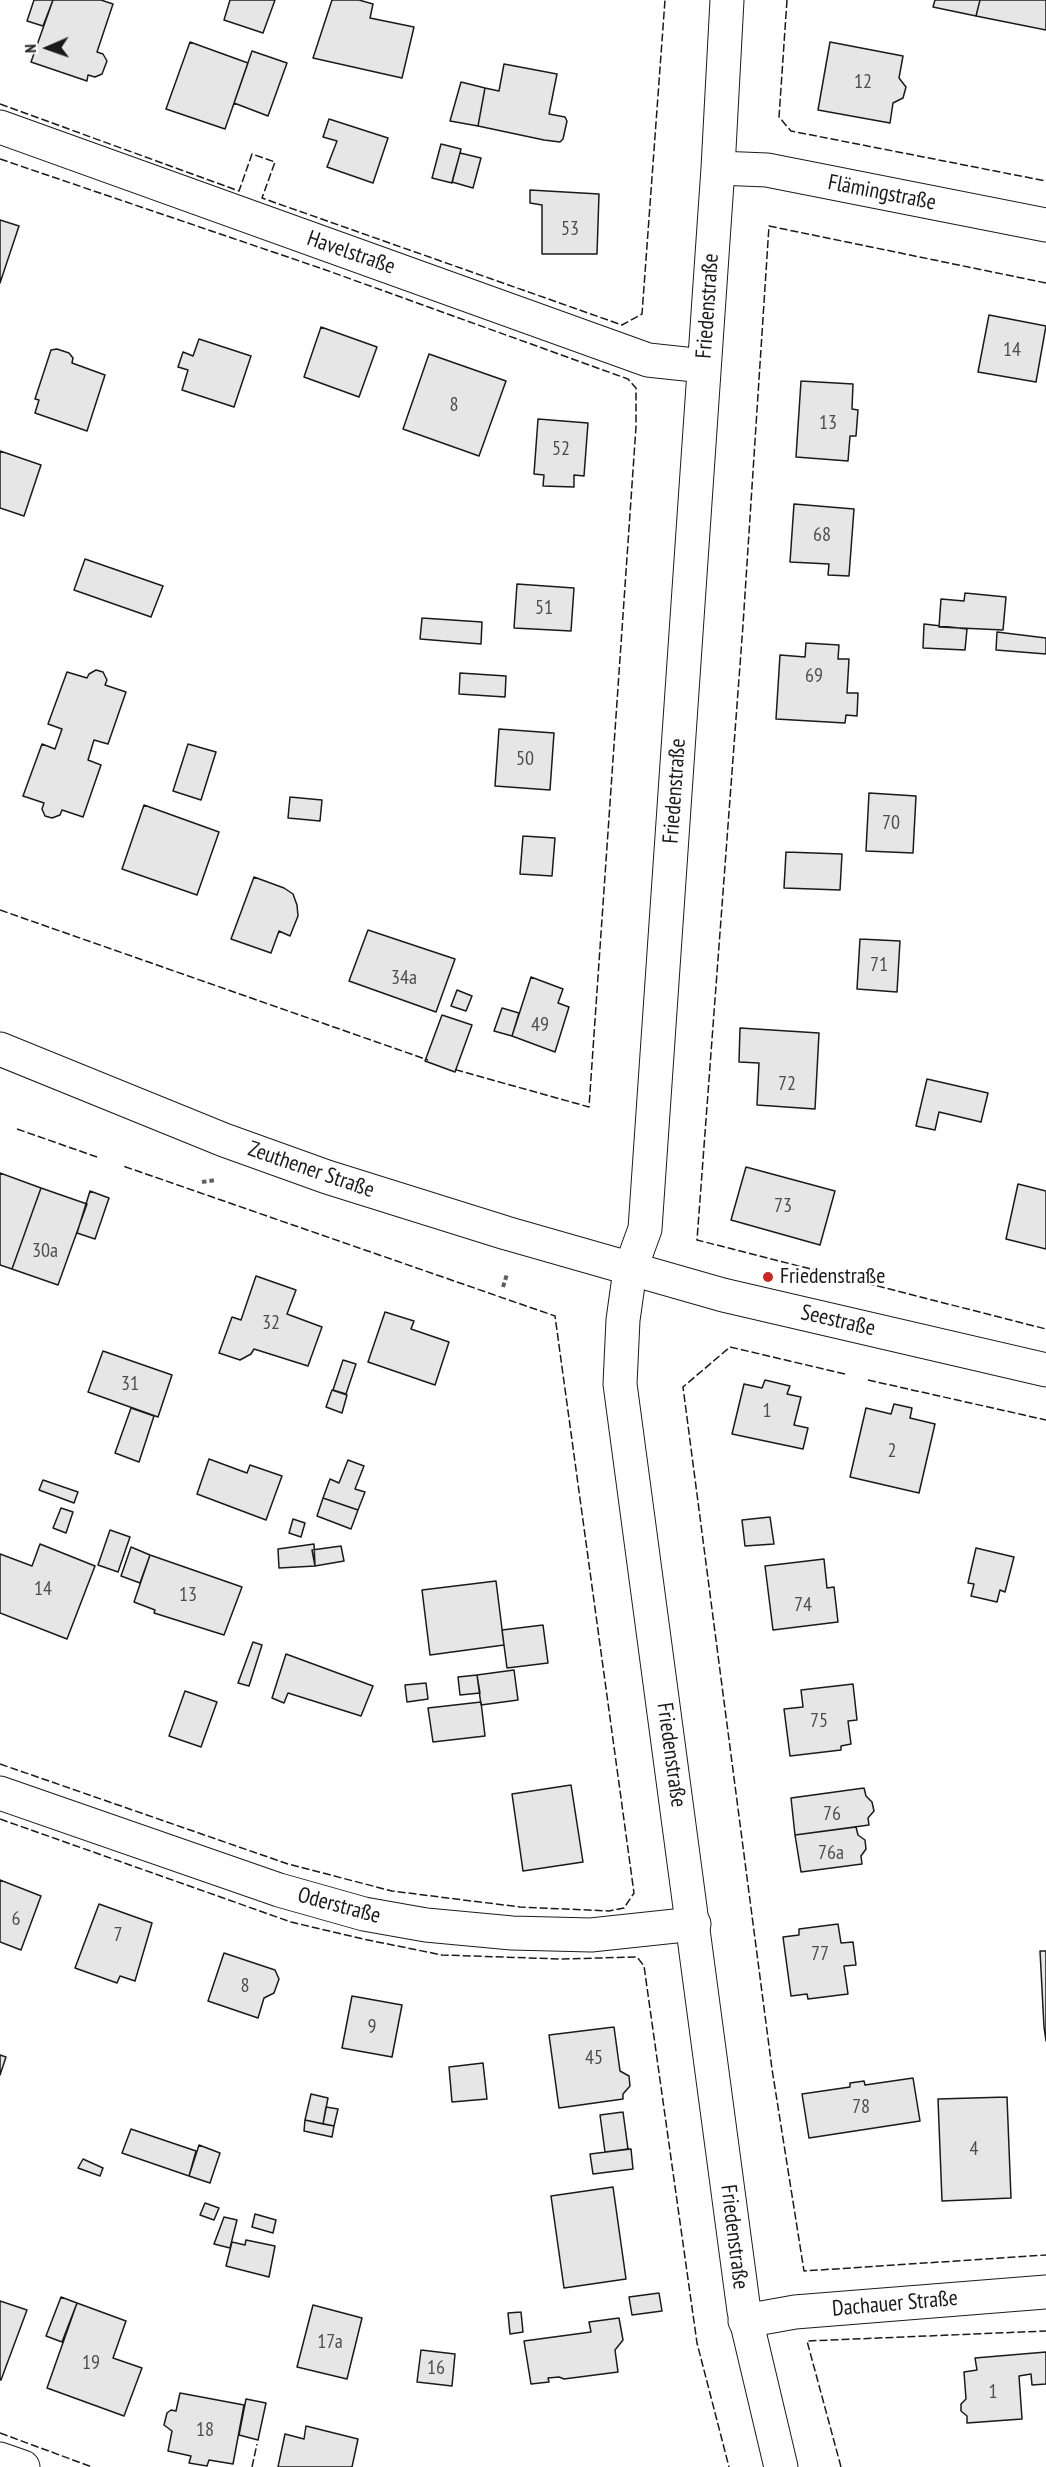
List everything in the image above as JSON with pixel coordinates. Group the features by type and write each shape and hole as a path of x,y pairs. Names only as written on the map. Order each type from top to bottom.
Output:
{"street":[{"name":"Friedenstraße","path":"726,0 718,168 645,1229 630,1270 623,1320 620,1384 746,2321 781,2467"},
{"name":"Havelstraße","path":"0,127 648,360 704,366"},
{"name":"Flämingstraße","path":"718,168 767,170 1046,225"},
{"name":"Zeuthener Straße","path":"0,1049 213,1136 327,1177 630,1270"},
{"name":"Seestraße","path":"630,1270 723,1295 1046,1370"},
{"name":"Oderstraße","path":"0,1794 279,1890 364,1914 426,1925 512,1933 591,1935 694,1924"},
{"name":"Dachauer Straße","path":"746,2321 795,2312 1046,2292"},
{"path":"0,2459 22,2467"}],"path":[{"path":"503,1287 509,1267"}],"building":[{"path":"34,0 53,0 43,26 27,21"},
{"path":"53,0 101,0 113,4 97,52 103,54 107,61 102,74 95,77 88,75 87,81 31,62"},
{"path":"230,0 275,0 263,33 224,20"},
{"path":"332,0 359,0 373,4 370,18 414,27 402,78 313,58"},
{"path":"935,0 980,0 976,16 933,7"},
{"path":"980,0 1046,0 1046,30 976,16"},
{"path":"190,42 248,63 225,129 166,109"},
{"path":"830,42 903,56 899,78 906,87 903,98 893,103 890,123 818,110"},
{"path":"252,51 287,63 268,116 234,103"},
{"path":"504,64 557,74 549,114 565,117 567,121 563,139 560,142 478,126 485,88 499,91"},
{"path":"461,82 485,88 478,126 450,121"},
{"path":"329,119 388,138 373,183 327,167 337,141 323,137"},
{"path":"441,144 461,149 452,183 432,178"},
{"path":"460,153 481,158 473,188 452,182"},
{"path":"530,190 599,194 597,254 542,254 542,205 530,203"},
{"path":"0,220 19,226 0,283"},
{"path":"989,315 1046,326 1036,382 978,372"},
{"path":"321,327 377,347 359,397 304,377"},
{"path":"199,339 251,356 234,407 182,390 188,370 178,367 183,352 193,356"},
{"path":"57,349 69,353 73,358 72,363 105,375 87,431 35,413 39,400 35,399 51,350"},
{"path":"429,354 506,381 479,456 403,429"},
{"path":"801,381 853,384 852,409 858,410 856,436 850,436 848,461 796,457"},
{"path":"538,419 588,423 584,476 574,475 574,487 543,486 544,475 534,474"},
{"path":"0,451 41,465 24,516 0,508"},
{"path":"794,504 854,509 849,576 828,575 829,564 790,562"},
{"path":"85,559 163,586 151,617 74,590"},
{"path":"517,584 574,588 571,631 514,628"},
{"path":"965,593 1006,597 1003,630 939,627 941,599 964,601"},
{"path":"422,618 482,622 481,644 420,639"},
{"path":"924,624 967,629 965,650 923,648"},
{"path":"997,632 1046,638 1046,654 996,650"},
{"path":"806,643 839,645 838,659 849,659 847,693 858,693 857,716 846,715 845,723 776,719 780,655 805,657"},
{"path":"96,670 103,672 107,680 105,685 126,692 108,744 94,740 88,760 101,765 83,817 62,810 60,815 52,818 45,816 42,809 44,803 23,796 42,744 55,749 62,729 48,724 67,672 87,678"},
{"path":"460,673 506,676 505,697 459,694"},
{"path":"499,729 554,733 550,790 495,786"},
{"path":"188,744 216,752 201,800 173,791"},
{"path":"869,793 916,796 913,853 866,851"},
{"path":"290,797 322,800 320,821 288,818"},
{"path":"144,805 219,832 197,895 122,869"},
{"path":"523,836 555,838 552,876 520,874"},
{"path":"786,852 842,854 840,890 784,888"},
{"path":"254,877 284,888 293,894 297,905 298,916 290,936 279,931 271,953 231,939"},
{"path":"368,930 455,959 436,1012 349,981"},
{"path":"860,939 900,941 897,992 857,989"},
{"path":"531,977 563,989 558,1003 569,1007 555,1052 512,1036"},
{"path":"457,990 472,996 466,1011 451,1006"},
{"path":"502,1008 519,1013 512,1036 494,1031"},
{"path":"442,1015 472,1025 455,1072 425,1061"},
{"path":"740,1028 819,1033 815,1109 757,1105 759,1063 739,1062"},
{"path":"927,1079 988,1093 981,1122 939,1112 935,1130 916,1126"},
{"path":"746,1167 835,1191 820,1245 731,1220"},
{"path":"0,1173 41,1188 12,1269 0,1265"},
{"path":"1018,1184 1046,1191 1046,1249 1006,1239"},
{"path":"41,1188 87,1204 58,1285 12,1269"},
{"path":"90,1191 109,1198 95,1239 77,1233"},
{"path":"256,1276 296,1290 287,1314 322,1327 308,1366 254,1349 251,1354 240,1360 219,1353 232,1317 241,1320"},
{"path":"385,1312 414,1321 411,1329 449,1342 435,1385 368,1362"},
{"path":"103,1351 172,1375 158,1417 88,1392"},
{"path":"343,1360 356,1364 346,1394 333,1390"},
{"path":"765,1380 790,1386 787,1394 801,1397 794,1425 808,1428 803,1449 732,1434 744,1384 762,1388"},
{"path":"332,1390 347,1395 342,1413 326,1407"},
{"path":"894,1404 912,1408 910,1418 935,1424 919,1493 850,1477 866,1408 891,1414"},
{"path":"131,1408 154,1416 139,1462 115,1453"},
{"path":"209,1459 247,1473 250,1465 282,1476 266,1520 197,1494"},
{"path":"348,1460 364,1466 355,1489 365,1492 358,1510 323,1498 330,1479 339,1483"},
{"path":"43,1480 78,1492 74,1503 39,1490"},
{"path":"323,1498 358,1510 351,1529 317,1516"},
{"path":"61,1508 73,1512 66,1533 53,1528"},
{"path":"770,1517 774,1544 745,1546 742,1520"},
{"path":"293,1519 305,1523 301,1537 289,1533"},
{"path":"110,1530 130,1537 118,1572 98,1565"},
{"path":"40,1544 95,1566 67,1639 0,1613 0,1554 32,1566"},
{"path":"314,1544 315,1566 279,1568 278,1549"},
{"path":"341,1546 344,1561 315,1566 312,1550"},
{"path":"131,1547 150,1555 140,1583 121,1576"},
{"path":"976,1548 1014,1557 1005,1592 1000,1590 997,1602 971,1596 974,1584 968,1583"},
{"path":"150,1555 242,1587 224,1635 154,1613 155,1610 134,1602"},
{"path":"824,1559 827,1588 834,1587 838,1622 773,1630 765,1566"},
{"path":"496,1581 504,1645 430,1655 422,1590"},
{"path":"543,1625 548,1663 507,1668 502,1630"},
{"path":"253,1642 262,1645 249,1686 238,1683"},
{"path":"286,1654 373,1686 361,1716 288,1693 284,1703 272,1698"},
{"path":"514,1670 518,1700 481,1705 477,1675"},
{"path":"477,1675 480,1693 460,1695 458,1677"},
{"path":"426,1683 428,1699 407,1702 405,1685"},
{"path":"853,1684 857,1720 848,1721 851,1744 841,1746 841,1750 790,1756 784,1709 803,1707 801,1690"},
{"path":"185,1691 217,1702 201,1747 169,1736"},
{"path":"481,1702 485,1736 433,1742 428,1708"},
{"path":"571,1785 583,1862 523,1871 512,1794"},
{"path":"864,1788 874,1811 868,1818 869,1825 795,1835 791,1798"},
{"path":"856,1827 858,1835 865,1840 866,1849 861,1856 862,1864 801,1872 795,1835"},
{"path":"0,1880 41,1896 21,1950 0,1942"},
{"path":"99,1904 152,1923 135,1981 120,1976 117,1983 75,1968"},
{"path":"838,1924 841,1943 853,1942 856,1965 844,1966 848,1994 808,1999 807,1994 791,1996 783,1937 799,1935 799,1929"},
{"path":"1040,1951 1046,1951 1046,2041 1044,2027"},
{"path":"224,1953 275,1970 279,1979 274,1993 264,1998 258,2018 208,2001"},
{"path":"352,1996 402,2005 392,2057 342,2048"},
{"path":"614,2027 620,2071 629,2076 630,2086 623,2094 623,2099 559,2108 549,2035"},
{"path":"0,2055 6,2057 0,2075"},
{"path":"483,2063 487,2099 452,2102 449,2067"},
{"path":"913,2078 920,2121 809,2138 802,2094 850,2087 850,2083 864,2081 865,2085"},
{"path":"311,2094 328,2098 323,2124 305,2120"},
{"path":"1007,2097 1011,2198 942,2201 938,2099"},
{"path":"326,2107 338,2109 334,2126 323,2124"},
{"path":"623,2112 628,2149 605,2152 600,2115"},
{"path":"305,2120 334,2126 332,2137 304,2131"},
{"path":"131,2129 196,2151 189,2176 122,2153"},
{"path":"199,2145 220,2153 210,2183 189,2176"},
{"path":"631,2149 633,2169 593,2174 590,2154"},
{"path":"83,2159 103,2168 100,2176 78,2168"},
{"path":"613,2187 626,2279 564,2288 551,2196"},
{"path":"205,2203 219,2208 214,2220 200,2215"},
{"path":"255,2214 276,2220 273,2233 252,2227"},
{"path":"224,2217 237,2220 230,2248 214,2244"},
{"path":"246,2240 275,2246 269,2277 226,2266 232,2242 245,2245"},
{"path":"659,2293 662,2311 632,2315 629,2297"},
{"path":"61,2297 77,2303 62,2342 46,2336"},
{"path":"0,2301 27,2310 1,2380 0,2380"},
{"path":"77,2303 126,2321 113,2358 142,2368 124,2416 47,2388"},
{"path":"313,2305 362,2318 347,2379 297,2367"},
{"path":"521,2312 523,2332 510,2334 508,2313"},
{"path":"619,2318 623,2340 615,2350 618,2372 564,2379 548,2378 549,2382 531,2384 524,2341 591,2332 589,2322"},
{"path":"421,2350 455,2354 452,2386 417,2382"},
{"path":"1046,2352 1046,2384 1032,2385 1031,2374 1019,2376 1022,2419 967,2423 967,2416 961,2411 961,2404 966,2399 964,2372 977,2370 975,2358"},
{"path":"180,2393 244,2405 233,2464 209,2460 207,2466 189,2463 191,2456 168,2451 172,2431 164,2425 167,2413 171,2410 176,2411"},
{"path":"246,2399 266,2403 258,2440 239,2435"},
{"path":"306,2426 358,2439 352,2467 278,2467 285,2434 304,2439"}],"fence":[{"path":"0,104 239,191 252,154 275,162 262,198 622,325 642,314 665,0"},
{"path":"787,0 779,117 791,131 1046,181"},
{"path":"0,159 323,269 628,379 636,388 636,427 589,1107 453,1069"},
{"path":"1046,283 769,226 743,625 697,1240 1046,1329"},
{"path":"0,910 428,1060"},
{"path":"17,1129 97,1157"},
{"path":"0,1764 288,1864 392,1891 520,1907 609,1911 624,1908 634,1893 555,1316 123,1166"},
{"path":"845,1374 730,1347 683,1387 772,2069 804,2271 1046,2255"},
{"path":"868,1380 1046,1420"},
{"path":"0,1819 291,1922 363,1939 442,1955 561,1959 637,1957 644,1966 697,2343 729,2467"},
{"path":"841,2467 807,2341 1046,2331"},
{"path":"0,2433 92,2467"},
{"path":"252,2467 257,2444"}],"place":[{"name":"Friedenstraße","path":"768,1277"}]}
